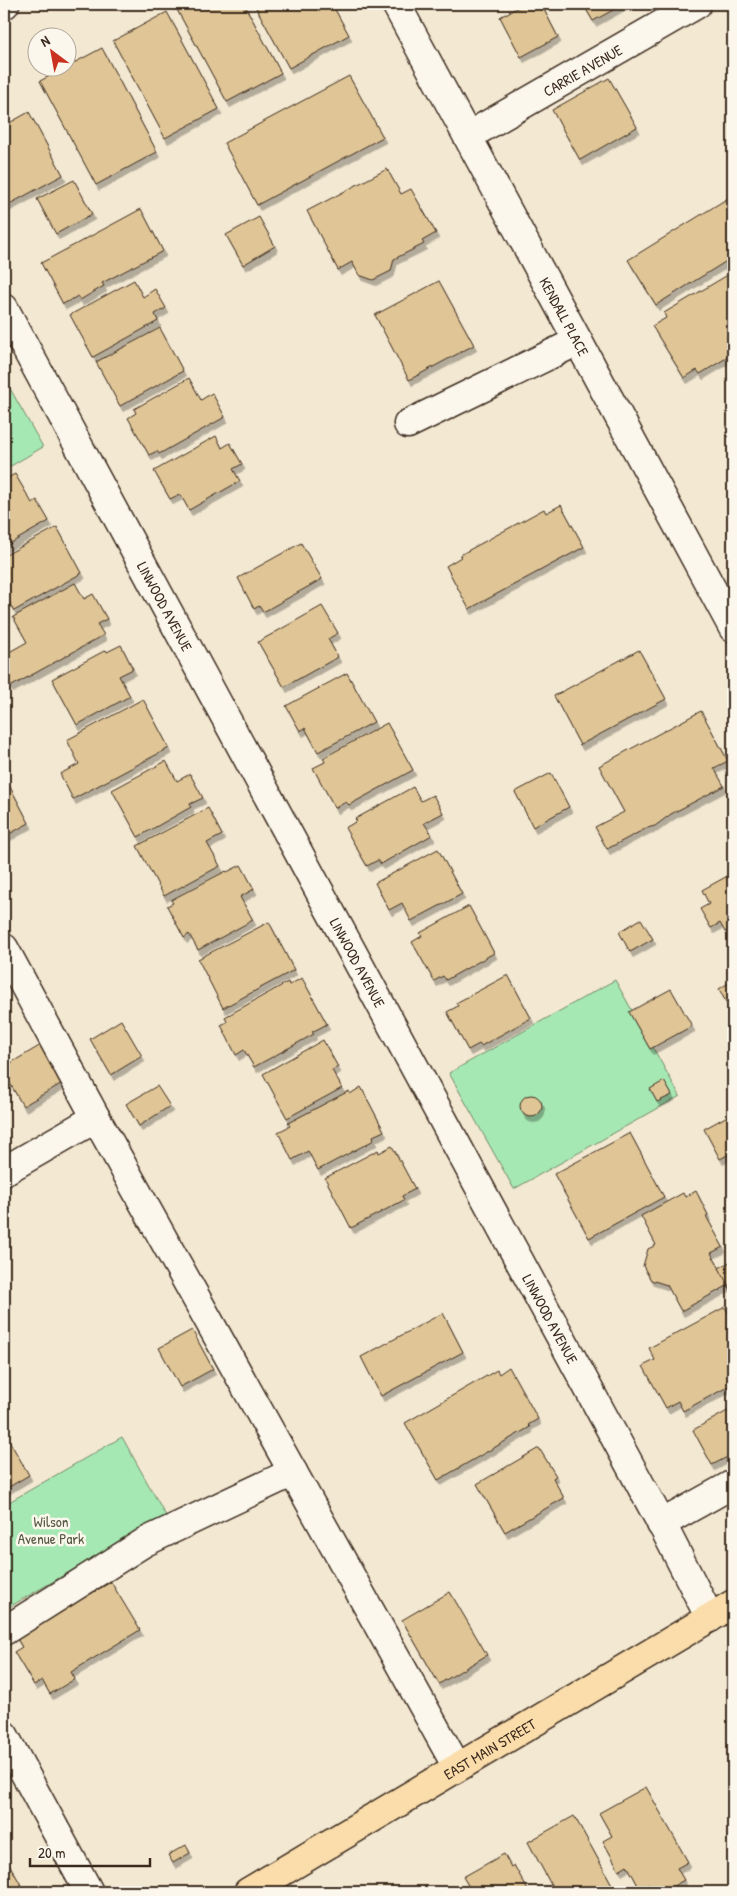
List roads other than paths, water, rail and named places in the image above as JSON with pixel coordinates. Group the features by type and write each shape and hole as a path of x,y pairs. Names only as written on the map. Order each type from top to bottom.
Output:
{"main road":[{"name":"EAST MAIN STREET","path":"248,1892 722,1611"}],"street":[{"name":"KENDALL PLACE","path":"396,4 733,628"},
{"name":"CARRIE AVENUE","path":"468,136 697,4"},
{"name":"LINWOOD AVENUE","path":"4,308 661,1524 722,1611"},
{"path":"408,424 578,340"},
{"path":"4,948 96,1118 457,1767"},
{"path":"4,1171 96,1118"},
{"path":"4,1631 145,1542 293,1472"},
{"path":"661,1524 733,1484"},
{"path":"4,1735 88,1892"}],"park label":[{"name":"Wilson Avenue Park","path":"51,1530"}]}
